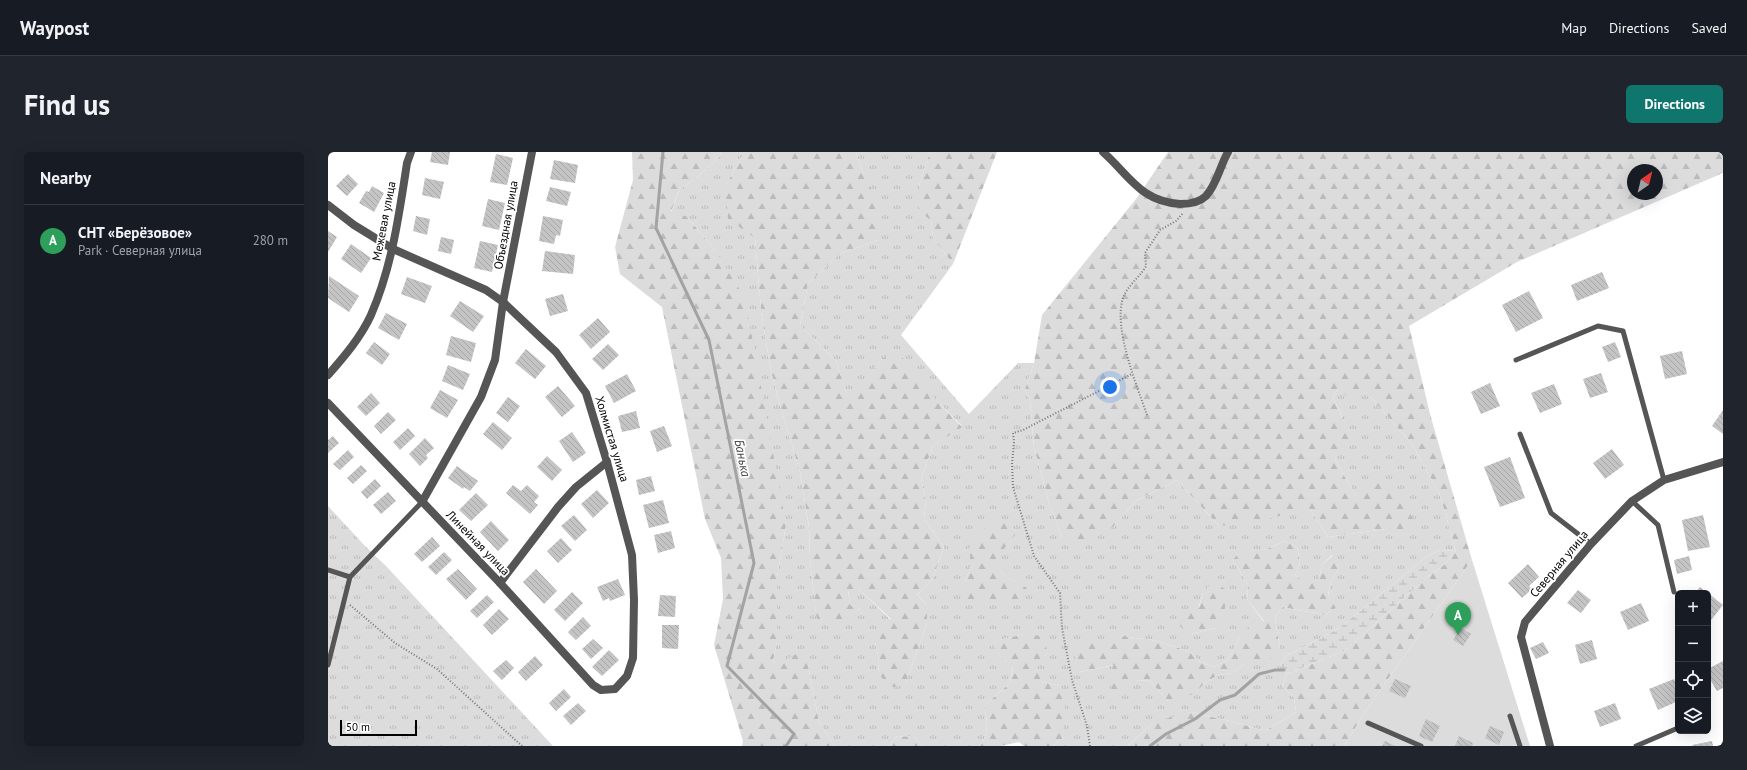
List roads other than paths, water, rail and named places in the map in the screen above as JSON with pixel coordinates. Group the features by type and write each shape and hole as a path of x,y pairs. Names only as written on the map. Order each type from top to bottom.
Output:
{"street":[{"name":"Межевая улица","path":"328,375 350,348 370,316 393,249 411,152"},
{"name":"Объездная улица","path":"422,502 481,396 495,360 503,302 532,152"},
{"path":"1103,152 1116,163 1143,192 1154,199 1171,203 1185,204 1194,203 1205,196 1214,182 1228,152"},
{"name":"Холмистая улица","path":"328,205 354,225 393,249 486,290 503,302 556,352 586,393 607,462 632,555 634,600 633,658 627,676 615,689"},
{"name":"Линейная улица","path":"328,404 500,583 593,685 601,690 615,689"},
{"path":"500,583 558,507 576,487 607,462"},
{"name":"Северная улица","path":"1550,746 1521,637 1525,622 1591,544 1632,502 1664,480 1723,462"}],"lane":[{"path":"1516,360 1598,326 1623,331 1664,480"},
{"path":"1520,434 1551,513 1591,544"},
{"path":"328,665 350,577 422,502"},
{"path":"1632,502 1658,525 1674,592"},
{"path":"328,570 350,577"},
{"path":"1510,716 1520,746"},
{"path":"1368,722 1421,746"},
{"path":"1636,746 1675,729"}],"waterway":[{"name":"Банька","path":"663,152 656,228 709,340 754,563 727,666 794,734 786,746"},
{"path":"1150,746 1166,734 1195,719 1220,700 1235,695 1259,674 1275,670 1284,670"}],"place":[{"name":"СНТ «Берёзовое»","path":"1458,635"}]}
